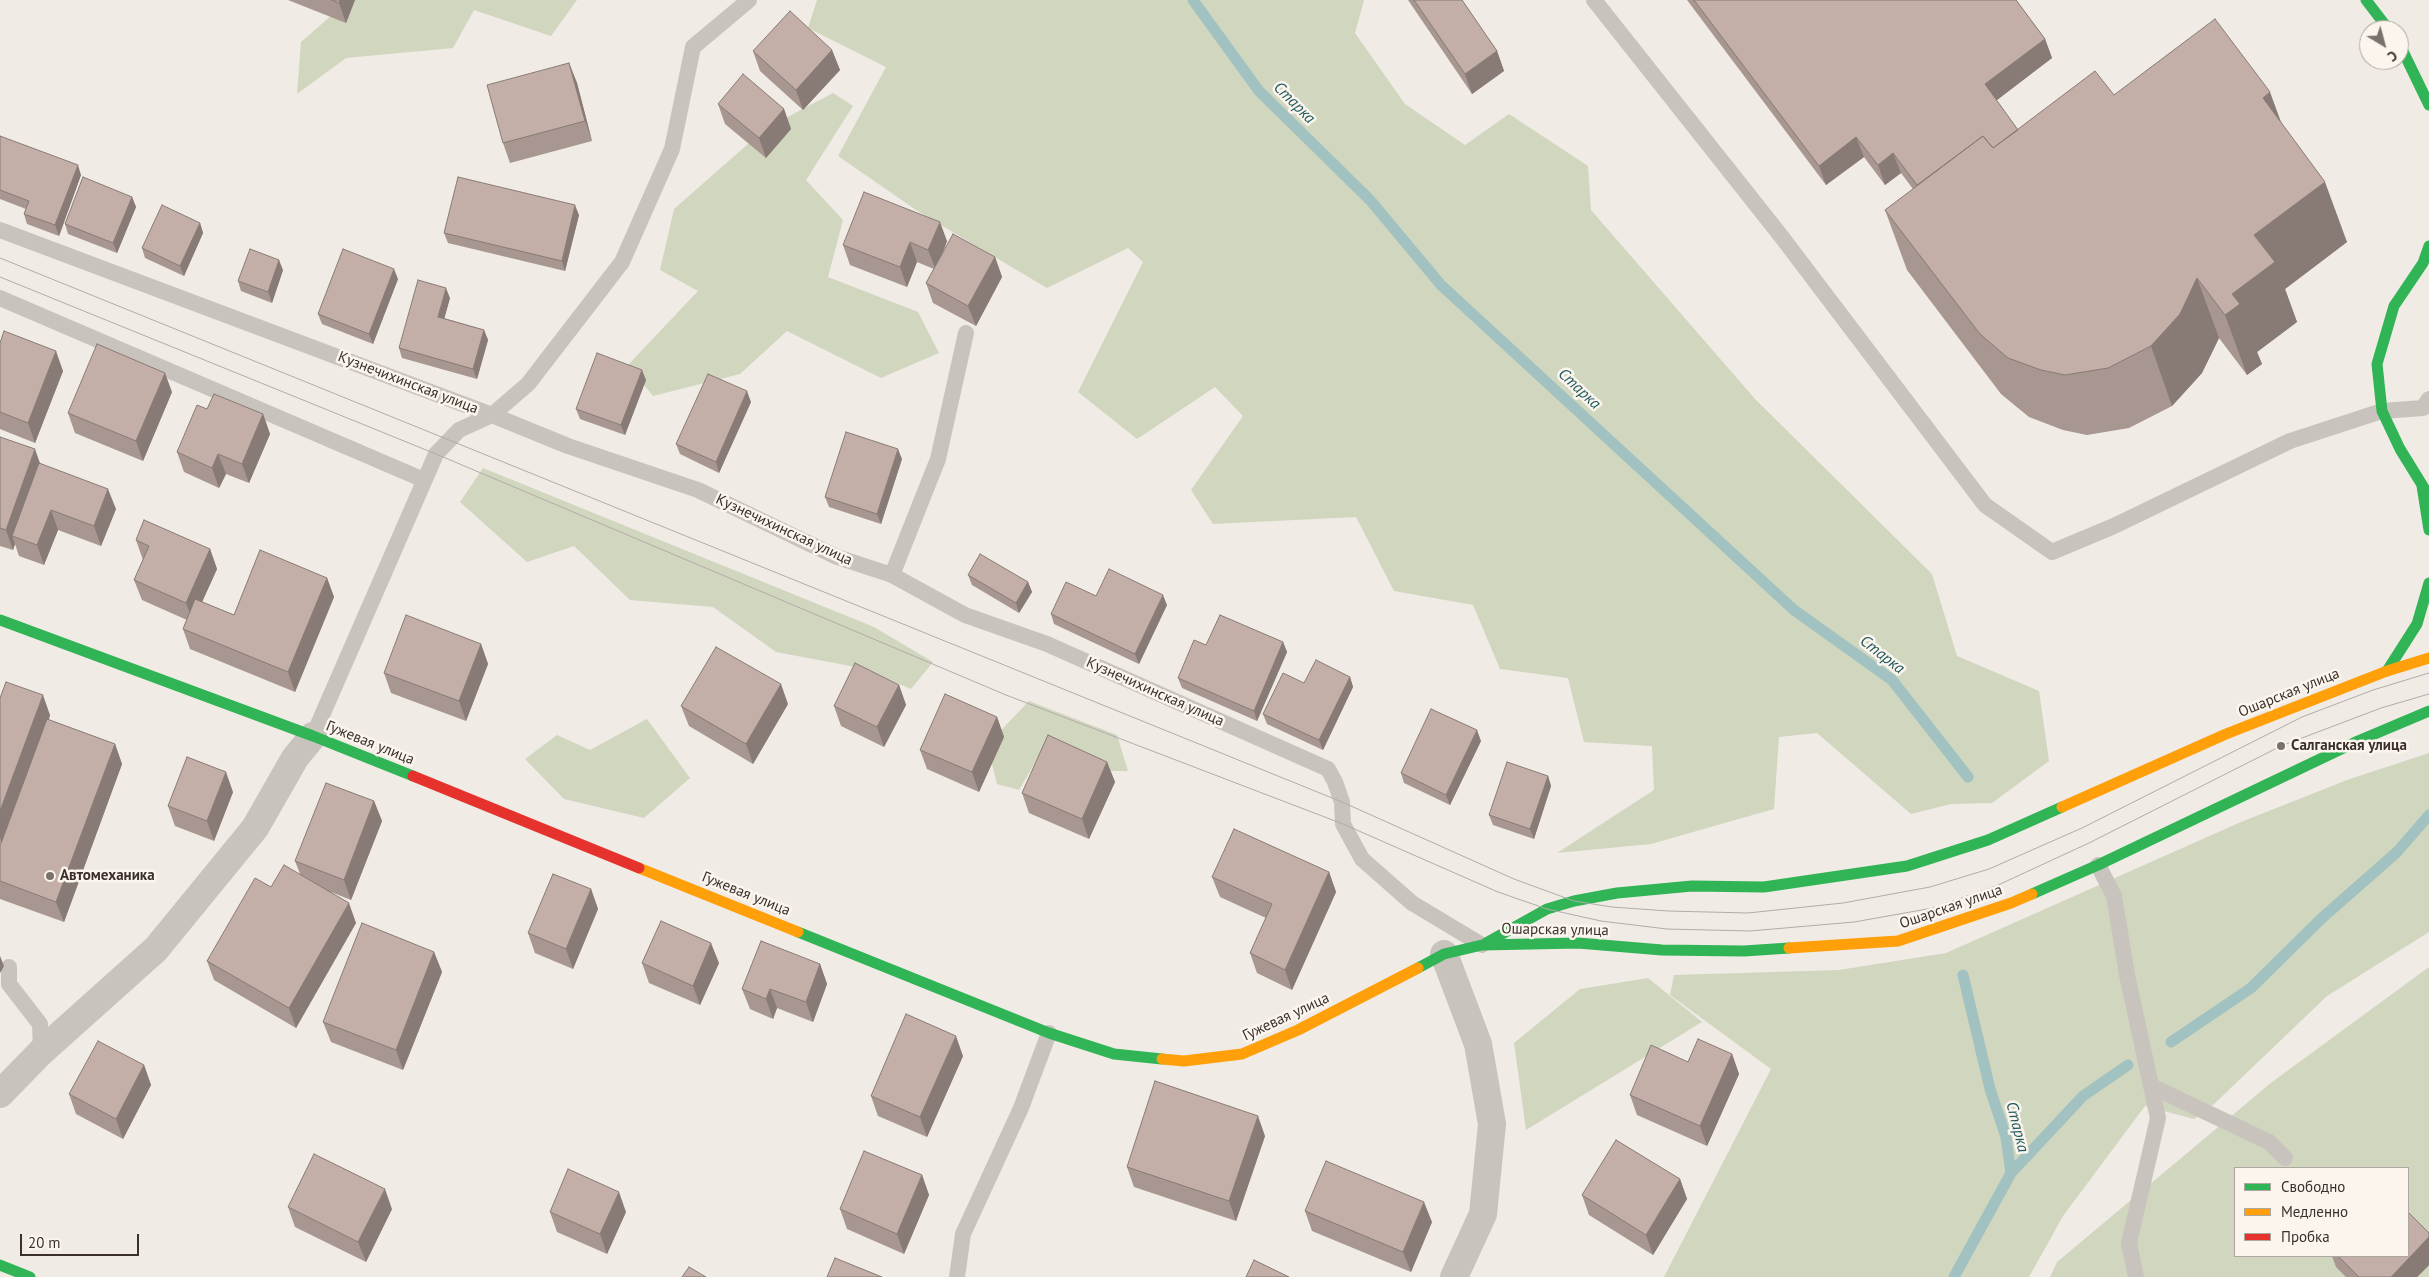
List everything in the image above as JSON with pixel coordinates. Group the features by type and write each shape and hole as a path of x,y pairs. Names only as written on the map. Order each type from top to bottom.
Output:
{"street":[{"path":"2366,0 2381,20"},
{"path":"2409,64 2429,105"},
{"path":"2429,246 2423,263 2394,306 2377,364 2382,411 2400,449 2426,491 2429,530"},
{"path":"2387,670 2418,624 2429,583"},
{"name":"Гужевая улица","path":"0,620 313,736 1049,1033 1114,1054 1184,1061 1242,1054 1298,1030 1444,954 1482,945"},
{"name":"Ошарская улица","path":"1482,945 1547,909 1574,900 1617,893 1692,886 1764,887 1831,879 1907,866 1988,840 2226,734 2387,670 2429,658"},
{"name":"Ошарская улица","path":"1482,945 1578,943 1662,950 1744,951 1898,941 2011,903 2098,865 2358,741 2429,711"},
{"path":"0,1094 41,1052 156,949 255,828 295,758 313,736"},
{"path":"1444,954 1478,1044 1492,1124 1483,1214 1454,1277"},
{"path":"0,1265 30,1277"}],"lane":[{"path":"313,736 436,454 459,430 492,415 528,384 622,262 672,149 693,47 749,0"},
{"path":"1594,0 1781,236 1985,505 2052,552 2114,526 2290,441 2382,411 2423,408 2429,400"},
{"name":"Кузнечихинская улица","path":"0,230 492,415 568,446 698,490 837,557 892,575 965,616 1047,644 1328,769 1342,802 1343,824 1362,859 1412,903 1482,945"},
{"path":"0,298 424,480"},
{"path":"892,575 938,460 966,333"},
{"path":"2098,865 2114,896 2127,974 2158,1118 2129,1243 2136,1277"},
{"path":"9,967 9,984 40,1024 41,1052"},
{"path":"957,1277 963,1234 1021,1108 1049,1033"},
{"path":"2151,1086 2269,1142 2285,1158"}],"green space":[{"path":"349,0 577,0 551,36 474,10 453,48 346,58 297,94 301,42"},
{"path":"817,0 1364,0 1355,33 1405,104 1465,145 1509,114 1588,166 1591,210 1755,399 1932,574 1957,656 2039,691 2049,761 1992,803 1951,804 1911,814 1817,733 1779,737 1774,809 1651,844 1557,853 1654,790 1652,746 1584,742 1568,678 1500,669 1473,605 1394,591 1356,517 1213,524 1191,490 1243,416 1215,387 1137,439 1078,392 1143,262 1128,248 1047,288 919,212 838,156 886,67 808,28"},
{"path":"833,93 853,106 806,180 843,220 828,277 918,312 939,353 881,378 787,331 740,374 653,396 628,365 698,291 660,270 674,209 765,129"},
{"path":"483,468 874,627 933,662 911,689 861,668 776,652 713,607 630,600 574,546 527,562 460,502"},
{"path":"1029,701 1117,735 1128,771 1102,771 1039,756 1019,790 997,784 987,745"},
{"path":"647,719 690,778 644,818 564,799 525,759 557,735 590,750"},
{"path":"2429,753 2429,932 2327,996 2213,1105 2194,1119 2145,1106 2063,1216 2029,1277 1664,1277 1771,1069 1670,995 1674,975 1839,970 1946,953 2241,822 2347,780"},
{"path":"2429,967 2429,1277 2050,1277 2057,1262 2272,1082"},
{"path":"1648,978 1702,1022 1526,1130 1514,1043 1580,989"}],"building":[{"path":"1414,0 1462,0 1497,51 1465,74"},
{"path":"1694,0 2016,0 2045,39 1985,84 2018,130 1993,148 1983,136 1917,185 1893,153 1878,165 1856,137 1819,166"},
{"path":"790,11 832,50 796,90 753,51"},
{"path":"2215,19 2270,92 2263,98 2325,182 2254,235 2275,262 2232,294 2240,304 2225,315 2197,278 2180,314 2151,346 2108,368 2065,375 2041,370 2008,358 1980,334 1885,210 1983,136 1993,148 2095,71 2114,95"},
{"path":"569,63 585,121 503,143 487,85"},
{"path":"743,74 784,109 759,138 718,104"},
{"path":"0,136 78,165 55,225 24,214 29,201 0,190"},
{"path":"83,177 132,197 113,243 65,224"},
{"path":"458,177 575,205 562,261 444,233"},
{"path":"864,192 940,222 928,250 910,242 900,267 843,245"},
{"path":"162,205 200,223 180,266 142,248"},
{"path":"953,234 995,257 968,306 926,283"},
{"path":"250,249 279,260 268,292 238,281"},
{"path":"343,249 394,269 369,334 318,314"},
{"path":"418,280 446,288 438,317 484,330 473,369 399,348"},
{"path":"4,331 56,351 28,423 0,412 0,343"},
{"path":"97,344 165,373 136,441 68,413"},
{"path":"597,353 642,370 621,425 576,409"},
{"path":"708,374 747,391 716,462 676,444"},
{"path":"214,394 263,414 242,464 218,454 212,468 177,452 197,405 207,409"},
{"path":"846,432 898,449 877,514 825,497"},
{"path":"0,437 35,449 6,530 0,528"},
{"path":"39,463 108,489 94,526 51,510 37,545 12,536"},
{"path":"144,520 210,549 186,603 134,580 149,546 136,540"},
{"path":"260,550 327,578 288,672 183,629 195,599 234,615"},
{"path":"980,554 1028,582 1016,603 968,575"},
{"path":"1109,569 1163,595 1135,654 1051,614 1066,582 1096,596"},
{"path":"406,615 481,644 459,701 384,673"},
{"path":"1220,615 1283,642 1254,711 1178,678 1194,640 1206,645"},
{"path":"716,647 781,684 746,744 681,706"},
{"path":"1316,660 1350,677 1319,740 1263,714 1283,673 1304,683"},
{"path":"855,663 899,685 877,727 834,706"},
{"path":"6,682 43,695 0,811 0,698"},
{"path":"945,694 997,717 972,772 920,750"},
{"path":"1431,709 1477,730 1446,795 1401,773"},
{"path":"47,719 115,744 56,902 0,881 0,846"},
{"path":"1048,735 1107,762 1082,819 1022,793"},
{"path":"187,757 226,772 207,821 168,806"},
{"path":"1507,762 1548,776 1530,829 1489,815"},
{"path":"326,783 374,801 344,880 295,861"},
{"path":"1234,829 1329,872 1285,970 1250,953 1272,904 1212,877"},
{"path":"284,865 349,903 289,1008 207,961 255,878 271,887"},
{"path":"553,874 591,889 566,949 528,933"},
{"path":"661,921 711,943 693,986 642,963"},
{"path":"362,923 434,952 396,1050 323,1022"},
{"path":"761,941 820,964 806,1002 770,989 766,999 742,989"},
{"path":"906,1014 956,1036 920,1117 871,1096"},
{"path":"1698,1039 1732,1054 1700,1126 1630,1095 1651,1045 1688,1062"},
{"path":"98,1041 144,1065 116,1119 69,1094"},
{"path":"1155,1081 1258,1116 1229,1201 1127,1167"},
{"path":"1616,1140 1680,1179 1646,1235 1582,1195"},
{"path":"864,1151 922,1175 897,1234 840,1209"},
{"path":"314,1154 385,1189 358,1242 288,1207"},
{"path":"1326,1161 1424,1202 1403,1252 1305,1211"},
{"path":"568,1169 619,1192 600,1234 550,1212"},
{"path":"2409,1213 2429,1233 2429,1237 2391,1277 2359,1277 2339,1257 2409,1257"},
{"path":"835,1258 882,1277 827,1277"},
{"path":"1254,1260 1289,1277 1246,1277"},
{"path":"689,1267 706,1277 682,1277"}],"waterway":[{"name":"Старка","path":"1193,0 1259,91 1370,200 1441,285 1794,610 1892,680 1968,777"},
{"path":"2171,1042 2251,988 2322,918 2397,852 2429,815"},
{"name":"Старка","path":"1954,1277 2011,1173 2006,1137 1990,1089 1963,975"},
{"path":"2011,1173 2083,1096 2128,1065"}],"tram line":[{"path":"0,258 1342,802 1514,879 1574,901 1612,907 1668,911 1748,913 1843,903 1930,887 1989,869 2082,828 2302,717 2373,690 2429,673"},
{"path":"0,277 436,454 1006,695 1343,824 1498,892 1547,909 1601,921 1667,929 1750,931 1854,922 1933,908 1996,886 2089,843 2281,746 2381,708 2429,694"}],"traffic: fast":[{"path":"2366,0 2381,20"},
{"path":"2409,64 2429,105"},
{"path":"2429,246 2423,263 2394,306 2377,364 2382,411 2400,449 2429,496"},
{"path":"2422,486 2429,530"},
{"path":"2387,671 2417,624 2429,583"},
{"path":"0,620 313,736 413,776"},
{"path":"2032,894 2098,865 2358,741 2429,711"},
{"path":"1486,943 1547,909 1574,901 1617,893 1692,886 1764,887 1907,866 1988,840 2062,807"},
{"path":"798,932 1049,1033 1114,1054 1162,1059"},
{"path":"1418,968 1444,954 1482,945 1578,943 1662,950 1744,951 1789,948"},
{"path":"0,1265 30,1277"}],"traffic: slow":[{"path":"2062,807 2226,734 2387,671 2429,658"},
{"path":"639,868 798,932"},
{"path":"1789,948 1898,941 2011,903 2032,894"},
{"path":"1162,1059 1184,1061 1242,1054 1298,1030 1418,968"}],"traffic: jam":[{"path":"413,776 639,868"}],"place":[{"name":"Салганская улица","path":"2281,746"},
{"name":"Автомеханика","path":"50,876"}]}
